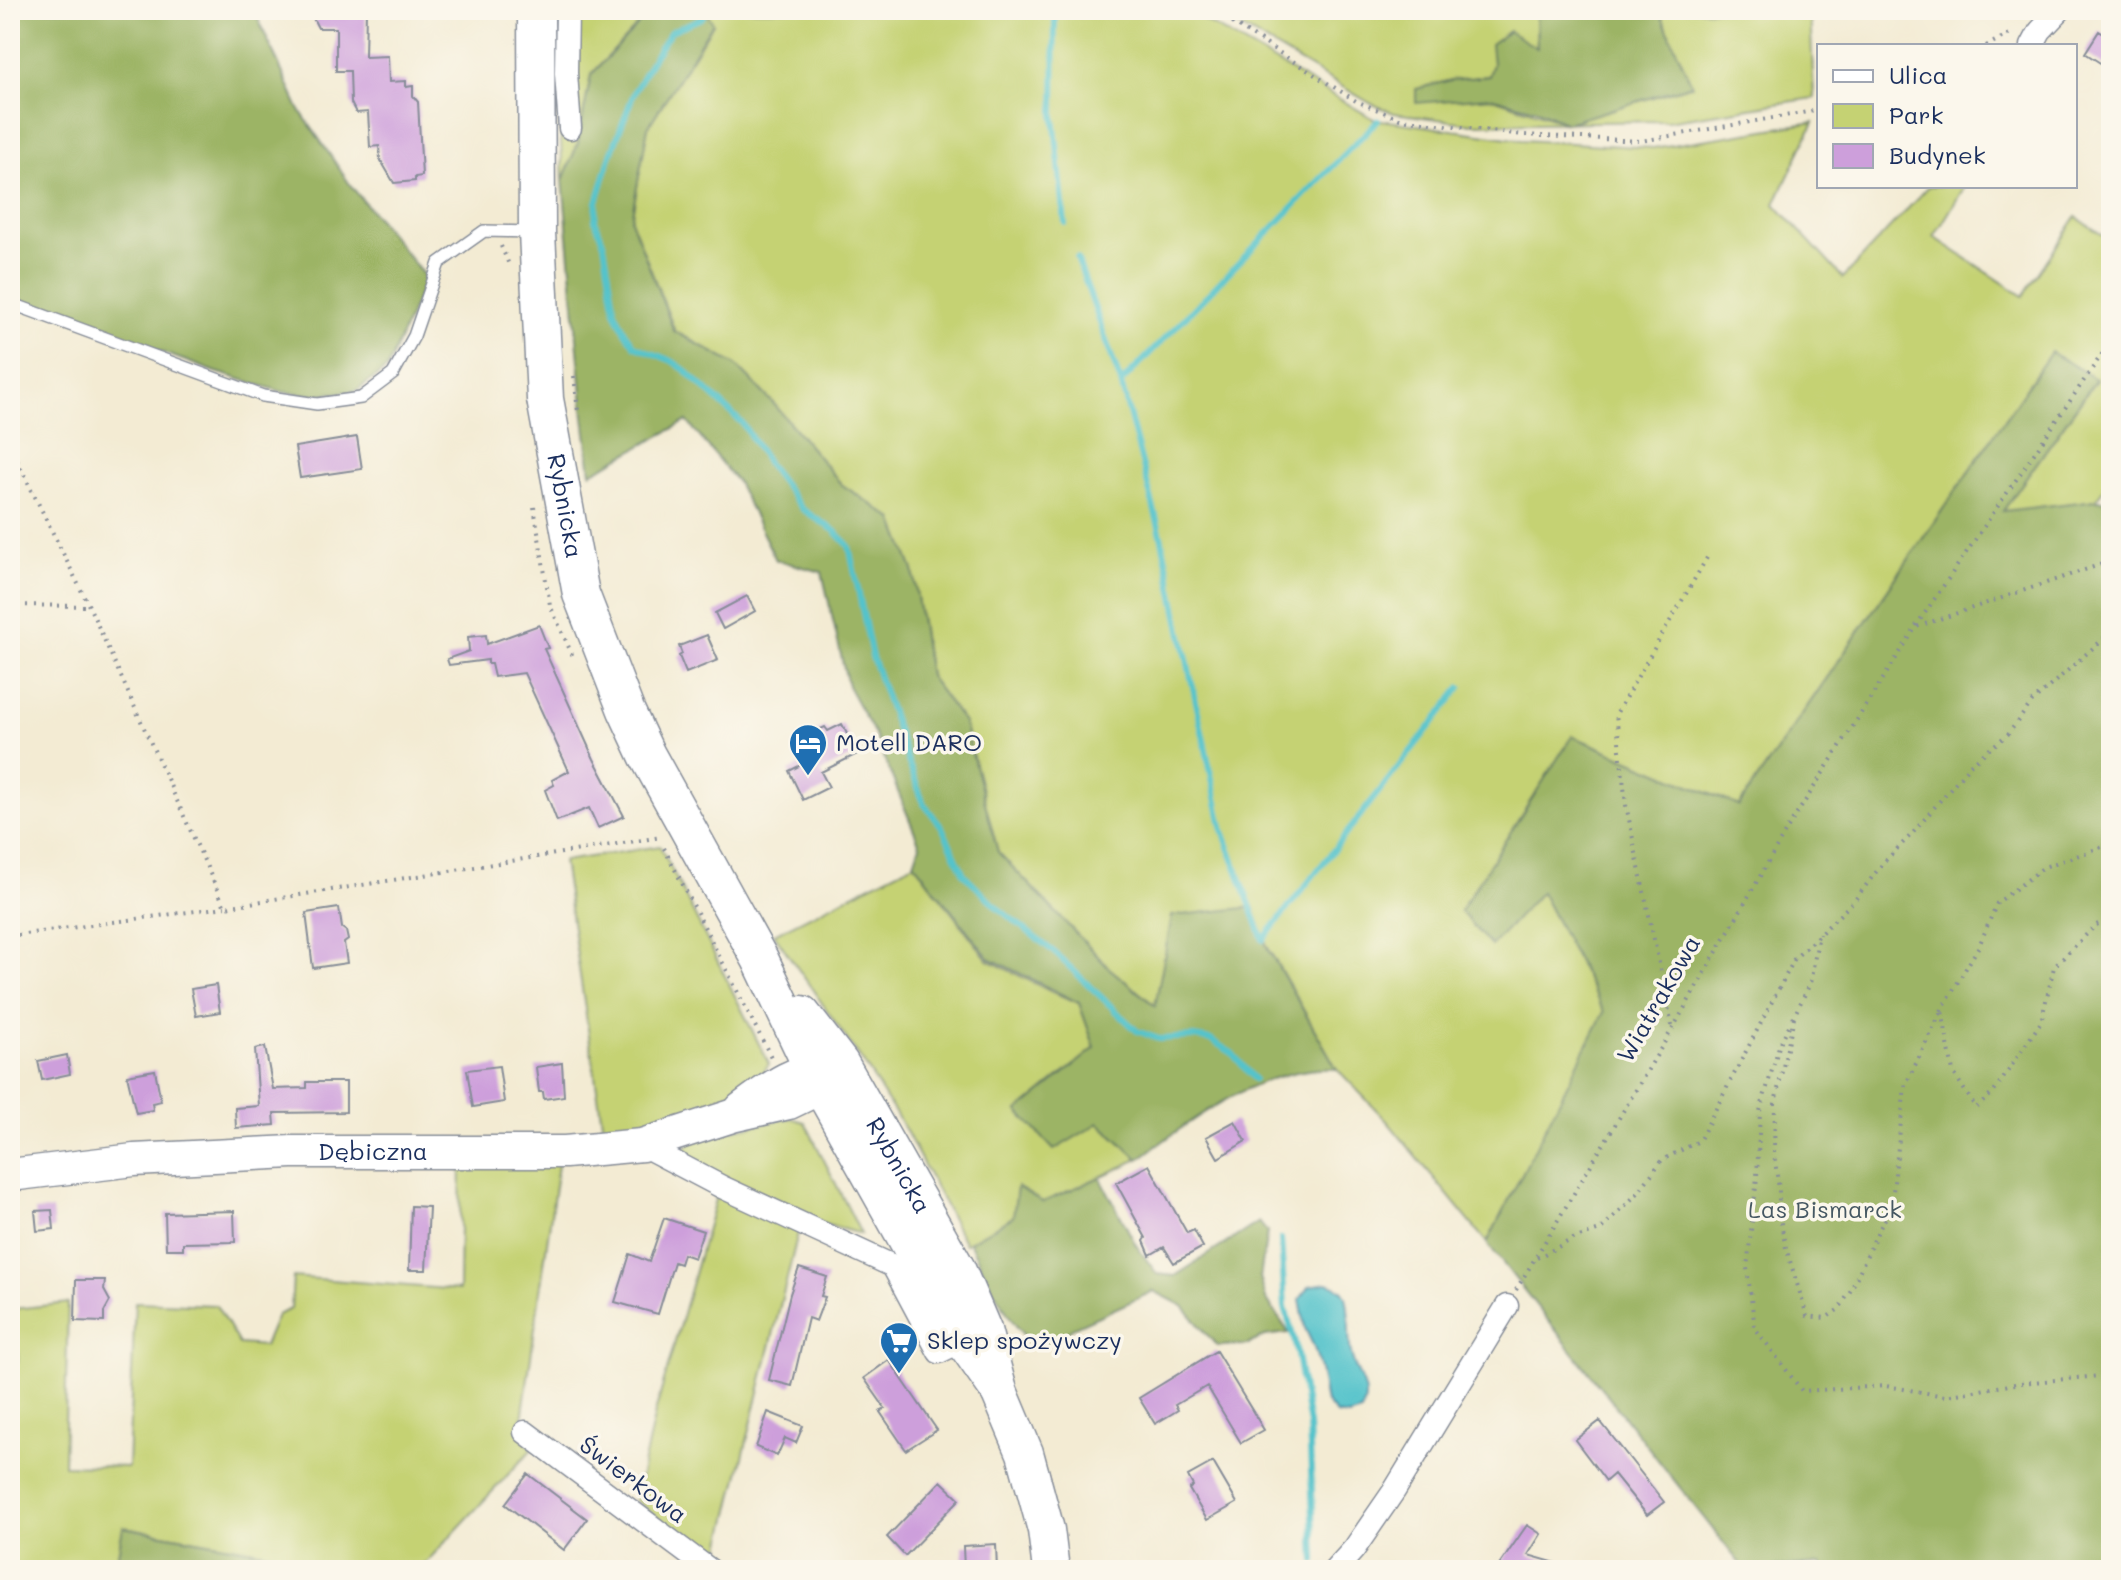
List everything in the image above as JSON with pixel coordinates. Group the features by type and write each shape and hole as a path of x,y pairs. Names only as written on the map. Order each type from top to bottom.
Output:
{"main road":[{"name":"Rybnicka","path":"536,10 537,232 545,399 581,594 626,710 684,824 824,1072 936,1229 957,1269 973,1335 1025,1453 1037,1492 1051,1570"}],"street":[{"path":"567,10 566,73 570,128"},
{"path":"2033,44 2040,31 2060,10"},
{"name":"Dębiczna","path":"10,1175 134,1160 292,1152 565,1152 642,1145 732,1116 768,1088 797,1072 824,1072"},
{"path":"642,1145 722,1187 893,1266 939,1352 973,1335"},
{"path":"1335,1570 1354,1549 1394,1491 1507,1306"},
{"name":"Świerkowa","path":"525,1432 710,1570"}],"lane":[{"path":"10,303 263,396 317,404 361,398 393,374 414,336 439,263 484,231 537,232"}],"path":[{"path":"1212,10 1356,101 1400,119 1523,135 1641,141 1817,110"},
{"path":"1990,44 2011,33"},
{"name":"Wiatrakowa","path":"1507,1306 1786,831 1916,627 2111,341"},
{"path":"574,372 578,414"},
{"path":"10,446 89,606 225,907"},
{"path":"1673,1028 1626,805 1616,714 1708,556"},
{"path":"1916,627 2111,561"},
{"path":"10,605 89,606"},
{"path":"1535,1258 1573,1239 1600,1230 1637,1194 1662,1160 1699,1141 1793,960 1854,901 1883,863 1922,823 1970,765 2008,734 2032,702 2111,632"},
{"path":"10,936 225,907 660,837 684,824"},
{"path":"1794,1017 1775,1103 1774,1154 1779,1214 1807,1316 1826,1318 1839,1309 1851,1290 1891,1209 1905,1086 1942,1010 1979,946 1997,903 2044,867 2111,844"},
{"path":"1942,1010 1953,1072 1976,1108 1994,1092 2041,1022 2054,967 2096,925 2111,919"},
{"path":"1819,934 1810,984 1780,1043 1760,1111 1757,1177 1747,1268 1755,1328 1802,1391 1886,1386 1945,1396 2021,1383 2111,1375"}],"green space":[{"path":"10,10 254,10 299,109 351,186 426,278 387,369 356,391 315,395 283,392 216,372 10,297"},
{"path":"554,10 645,10 647,15 591,75 578,143 563,180"},
{"path":"645,10 705,10 713,23 648,127 631,220 674,331 736,365 774,404 841,484 893,519 913,570 929,676 964,723 998,852 1109,968 1155,1006 1172,916 1253,907 1267,947 1337,1069 1310,1070 1257,1084 1207,1111 1139,1159 1099,1123 1054,1150 1018,1111 1095,1048 1079,1003 989,958 914,863 920,845 874,733 848,686 822,572 776,560 737,482 687,421 591,473 563,180 578,143 591,75 647,15"},
{"path":"705,10 1186,10 1374,119 1522,140 1653,148 1814,122 1775,204 1843,278 1927,188 1964,188 1934,237 2023,296 2076,217 2111,241 2111,334 2107,341 2111,344 2111,478 2096,500 2002,512 2096,380 2051,352 1739,806 1572,736 1541,892 1605,1012 1487,1243 1388,1122 1337,1069 1267,946 1253,907 1156,1006 1109,968 998,852 964,723 929,676 913,570 893,519 841,484 774,404 736,365 675,331 631,220 648,127 713,24"},
{"path":"1212,10 1536,10 1537,49 1493,64 1489,76 1451,80 1416,102 1490,97 1566,123 1473,124 1394,113 1370,103"},
{"path":"1536,10 1659,10 1692,85 1567,123 1535,109 1490,97 1416,103 1416,89 1451,80 1489,76 1493,64 1491,44 1509,31 1537,48"},
{"path":"1659,10 1810,10 1814,98 1667,121 1569,123 1692,85"},
{"name":"Las Bismarck","path":"2051,352 2096,379 2003,511 2111,501 2111,1570 1825,1570 1821,1564 1745,1570 1487,1243 1604,1012 1541,892 1491,946 1460,911 1572,736 1739,806"},
{"path":"660,846 769,1064 764,1071 767,1079 692,1120 604,1136 563,861"},
{"path":"914,863 988,960 1079,1003 1095,1048 1019,1110 1099,1123 1139,1159 1013,1217 965,1244 905,1129 867,1068 774,934"},
{"path":"791,1118 805,1122 861,1234 805,1219 677,1153 700,1136"},
{"path":"559,1158 520,1434 532,1449 419,1570 276,1570 276,1554 124,1527 115,1570 10,1570 10,1374 18,1361 14,1309 68,1303 64,1465 128,1467 135,1302 216,1305 239,1344 264,1346 277,1315 291,1309 293,1277 459,1290 461,1160"},
{"path":"1100,1177 1136,1245 1157,1274 1175,1276 1259,1222 1267,1232 1260,1278 1266,1299 1289,1333 1265,1336 1247,1345 1217,1346 1183,1306 1154,1291 1072,1328 1054,1343 1032,1345 1005,1309 969,1242 1013,1217 1017,1187 1043,1202"},
{"path":"718,1189 799,1229 717,1563 635,1500 655,1413"},
{"path":"123,1527 276,1554 276,1570 115,1570"}],"water":[{"path":"1327,1283 1345,1294 1351,1353 1364,1389 1361,1412 1348,1416 1336,1414 1326,1403 1320,1369 1305,1328 1300,1299 1310,1286"}],"building":[{"path":"309,10 366,10 365,57 388,56 389,82 406,81 406,87 413,86 413,96 418,102 422,176 415,177 415,181 394,183 380,159 379,146 370,147 368,112 356,113 351,103 350,71 336,71 336,28 318,28"},
{"path":"2099,31 2111,39 2111,70 2085,53"},
{"path":"357,437 362,469 300,478 295,447"},
{"path":"747,596 755,611 723,629 715,613"},
{"path":"539,625 548,648 544,649 594,759 624,816 598,828 589,808 557,821 545,790 554,785 552,780 569,771 524,673 494,677 488,660 449,665 447,659 469,651 468,637 486,635 487,644"},
{"path":"707,635 718,660 686,673 679,656 682,654 679,646"},
{"path":"842,724 857,754 821,772 829,787 803,800 789,771 803,764 797,751 813,742 810,734 825,727 828,731"},
{"path":"339,908 342,928 348,940 344,943 347,963 313,968 306,913"},
{"path":"216,985 220,1012 196,1016 191,989"},
{"path":"265,1047 273,1089 307,1088 307,1082 346,1082 346,1112 274,1113 275,1125 236,1128 235,1108 259,1106 255,1049"},
{"path":"67,1055 70,1074 42,1080 38,1061"},
{"path":"562,1063 564,1096 544,1099 543,1092 539,1092 536,1067"},
{"path":"499,1066 504,1102 473,1107 467,1070"},
{"path":"155,1070 161,1101 152,1103 153,1110 136,1113 127,1075"},
{"path":"1235,1121 1246,1141 1218,1158 1206,1137"},
{"path":"1149,1165 1187,1233 1194,1230 1203,1247 1174,1263 1164,1247 1150,1255 1144,1241 1146,1238 1116,1183"},
{"path":"411,1206 429,1207 426,1270 409,1270"},
{"path":"52,1210 54,1229 37,1231 35,1211"},
{"path":"234,1211 235,1242 183,1243 183,1249 166,1249 165,1213"},
{"path":"664,1218 703,1231 694,1258 683,1254 680,1264 674,1262 658,1314 615,1302 630,1254 649,1262"},
{"path":"799,1268 827,1277 821,1296 825,1297 816,1321 808,1318 792,1386 769,1380"},
{"path":"76,1280 105,1280 104,1290 110,1301 104,1312 104,1322 75,1321"},
{"path":"1216,1351 1264,1430 1241,1443 1207,1386 1175,1405 1178,1410 1155,1424 1139,1398"},
{"path":"889,1360 937,1430 906,1450 880,1412 885,1408 864,1378"},
{"path":"768,1412 803,1426 796,1443 785,1438 777,1456 756,1447"},
{"path":"1600,1421 1664,1502 1647,1515 1614,1474 1606,1481 1575,1440"},
{"path":"1213,1462 1237,1503 1207,1520 1189,1489 1193,1486 1188,1476"},
{"path":"528,1474 587,1519 564,1550 505,1504"},
{"path":"941,1481 960,1499 905,1556 887,1537"},
{"path":"1527,1525 1541,1534 1528,1555 1563,1565 1563,1570 1496,1570"},
{"path":"996,1544 997,1570 964,1570 963,1546"}],"waterway":[{"path":"706,10 702,18 671,31 653,58 635,90 597,202 595,220 604,244 615,311 625,332 635,346 672,361 685,370 742,423 802,509 835,531 849,546 872,657 909,764 924,804 942,827 964,874 999,909 1054,952 1137,1031 1159,1039 1194,1037 1211,1040 1232,1053 1254,1079"},
{"path":"1055,10 1054,116 1065,223"},
{"path":"1121,383 1378,120"},
{"path":"1077,258 1121,383 1161,535 1223,831 1263,940 1461,687"},
{"path":"1281,1239 1285,1307 1295,1343 1309,1425 1315,1560"}],"place":[{"name":"Motell DARO","path":"808,777"},
{"name":"Sklep spożywczy","path":"899,1375"}]}
